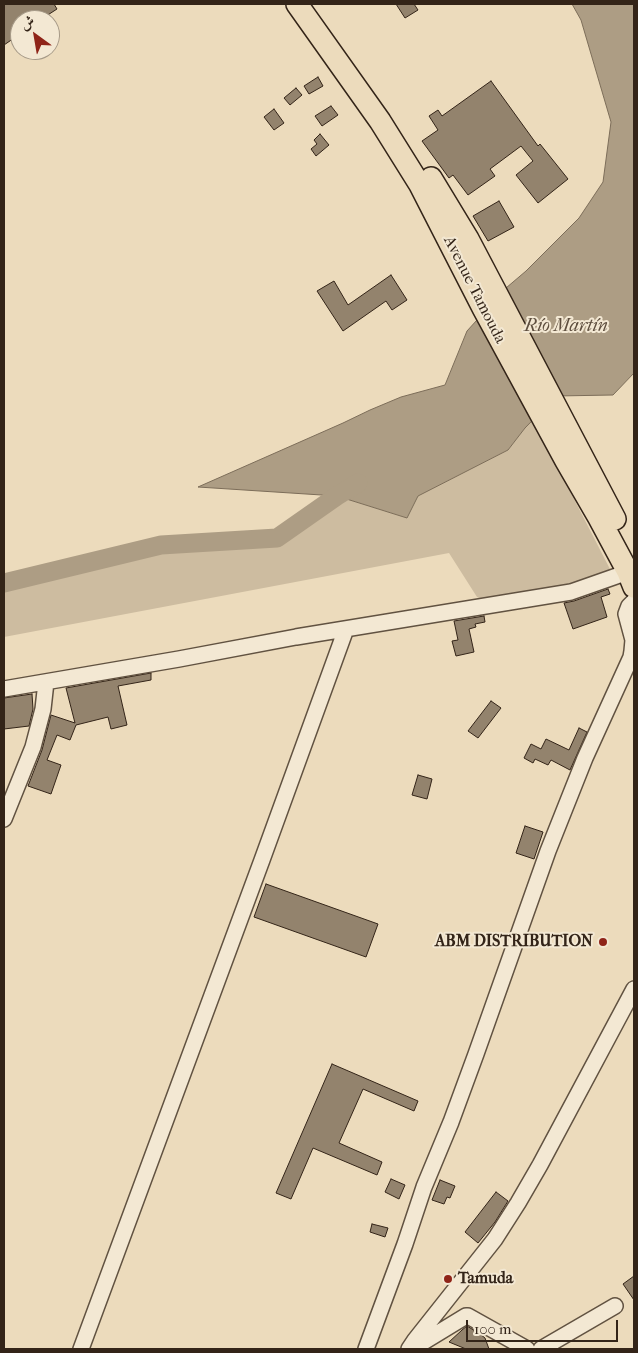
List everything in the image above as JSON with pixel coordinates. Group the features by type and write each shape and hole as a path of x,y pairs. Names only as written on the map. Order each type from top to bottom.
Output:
{"highway":[{"name":"Avenue Tamouda","path":"297,4 380,121 420,185 460,243"},
{"name":"Avenue Tamouda","path":"309,4 402,133 460,243 483,308 573,457 599,518 632,573"}],"street":[{"path":"4,689 571,592 632,573"},
{"path":"366,1349 424,1187 476,1054 548,851 585,758 631,657 634,645 626,614 629,606 634,601"},
{"path":"81,1349 346,629"},
{"path":"4,819 33,747 43,709 46,682"},
{"path":"411,1349 415,1340 495,1239 518,1203 634,989"},
{"path":"541,1349 615,1306"},
{"path":"411,1349 467,1316 527,1349"}],"shaded area":[{"path":"533,419 613,575 497,606 477,597 449,553 4,637 4,583 161,545 277,538 337,496 407,518 418,496 508,450"}],"water":[{"name":"Río Martín","path":"572,4 634,4 634,373 613,395 556,396 525,428 508,450 418,496 407,518 337,496 198,487 401,397 445,385 467,331 506,288 526,271 579,218 603,182 611,122 581,20"}],"building":[{"path":"4,4 54,4 57,9 55,10 10,10 10,41 4,45"},
{"path":"396,4 414,4 418,10 405,18"},
{"path":"318,77 323,86 309,94 304,86"},
{"path":"491,81 538,146 540,144 568,179 538,203 516,175 533,161 521,146 490,169 495,176 468,195 453,175 449,178 422,141 438,130 429,116 438,110 442,116"},
{"path":"296,88 302,95 290,105 284,98"},
{"path":"331,106 338,115 322,126 315,116"},
{"path":"274,109 284,123 274,130 264,117"},
{"path":"320,134 329,145 316,156 311,149 317,144 314,140"},
{"path":"499,201 514,227 488,241 473,216"},
{"path":"391,275 407,300 392,310 386,301 343,331 317,291 334,281 348,305"},
{"path":"608,589 610,594 601,597 607,617 573,629 564,603"},
{"path":"484,616 485,622 475,624 476,627 469,629 474,652 456,656 452,641 458,640 454,621"},
{"path":"151,673 151,680 118,686 127,725 111,729 108,717 76,725 70,740 57,735 47,760 61,765 51,794 28,786 42,750 51,715 75,723 66,688"},
{"path":"32,694 33,709 29,726 4,729 4,698"},
{"path":"491,701 501,708 478,738 468,731"},
{"path":"579,728 587,732 570,770 551,760 548,765 535,759 533,763 524,758 531,744 541,749 546,739 569,750"},
{"path":"418,775 432,779 427,799 412,795"},
{"path":"525,826 543,832 534,859 516,853"},
{"path":"266,884 378,924 366,957 254,917"},
{"path":"332,1064 418,1101 414,1111 363,1089 339,1143 382,1162 377,1175 313,1148 291,1199 276,1193"},
{"path":"391,1179 405,1185 399,1199 385,1192"},
{"path":"440,1180 455,1186 450,1198 447,1197 444,1204 432,1200"},
{"path":"496,1192 508,1201 495,1222 478,1243 465,1232"},
{"path":"372,1224 388,1228 385,1237 370,1232"},
{"path":"634,1276 634,1300 623,1284"},
{"path":"467,1326 485,1338 489,1349 466,1349 449,1342"}],"waterway":[{"path":"4,583 161,545 277,538 358,483"}],"place":[{"name":"ABM DISTRIBUTION","path":"603,942"},
{"name":"Tamuda","path":"448,1279"}]}
